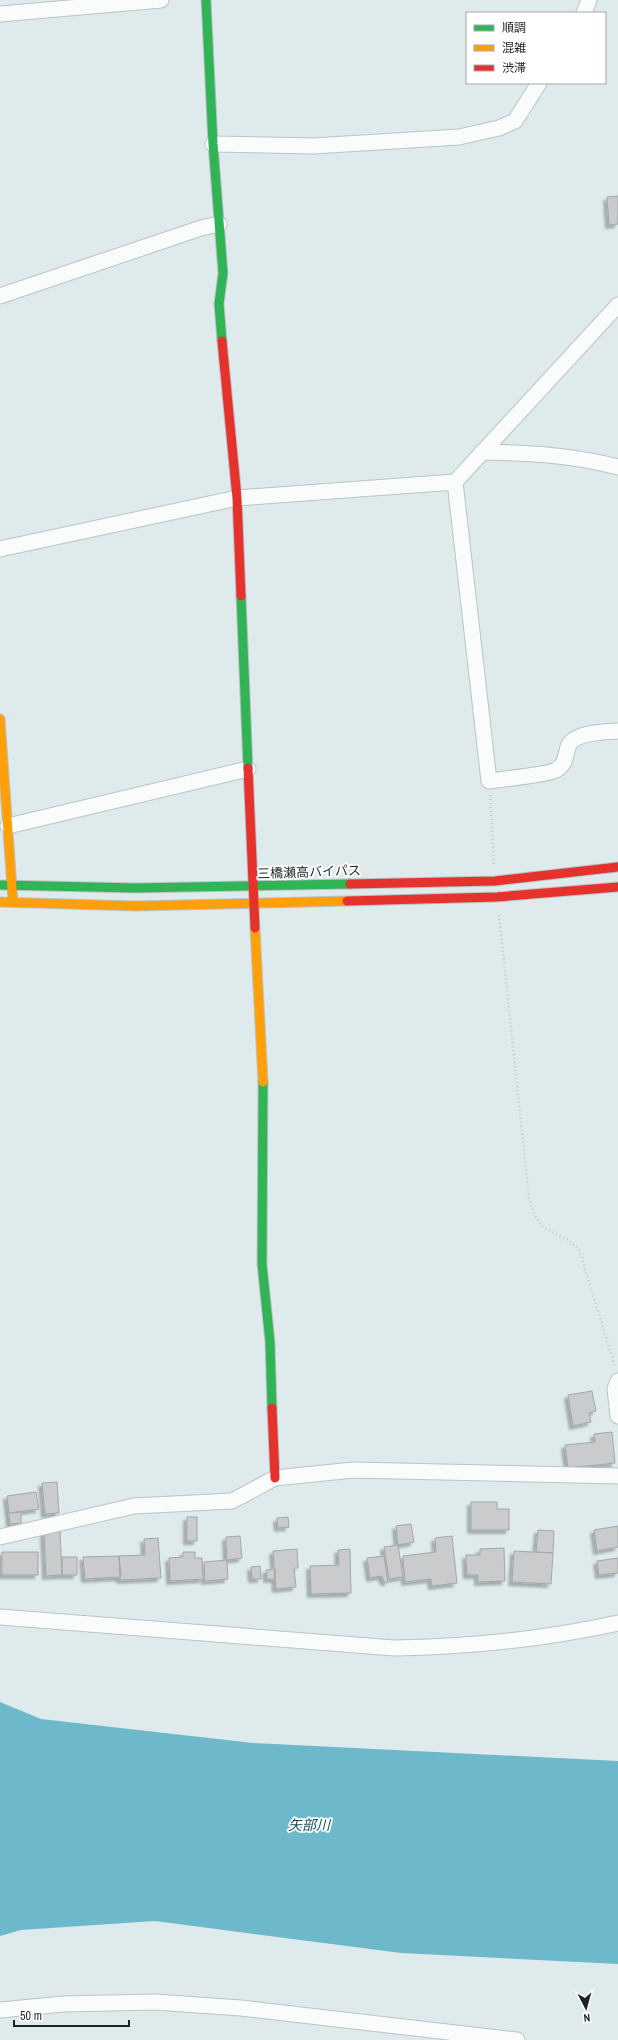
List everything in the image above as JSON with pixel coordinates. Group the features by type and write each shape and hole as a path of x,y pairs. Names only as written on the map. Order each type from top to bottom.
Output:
{"main road":[{"path":"206,0 213,144 223,273 219,304 237,498 252,887 263,1069 262,1264 270,1342 275,1478"},
{"path":"0,719 14,903"},
{"name":"三橋瀬高バイパス","path":"0,885 136,888 252,887 495,881 618,867"},
{"path":"0,902 135,906 497,897 618,887"}],"street":[{"path":"0,14 161,0"},
{"path":"584,12 589,0"},
{"path":"213,144 313,146 459,137 498,128 515,121 538,84"},
{"path":"0,296 201,228 219,224"},
{"path":"0,549 237,498 455,482 618,305"},
{"path":"482,452 538,453 586,458 618,467"},
{"path":"455,482 489,781 555,771 564,763 568,746 572,740 587,734 618,731"},
{"path":"8,826 248,769"},
{"path":"617,1375 615,1389 618,1416"},
{"path":"0,1537 134,1506 232,1501 275,1478 353,1470 618,1476"},
{"path":"0,1617 394,1648 452,1647 569,1633 618,1623"},
{"path":"0,2010 63,2004 155,2002 240,2008 517,2040"}],"path":[{"path":"489,781 495,881"},
{"path":"497,897 529,1198 535,1216 543,1227 568,1240 578,1250 617,1375"}],"water":[{"name":"矢部川","path":"0,1702 41,1719 253,1743 618,1761 618,1964 401,1953 155,1921 21,1930 0,1936"}],"building":[{"path":"618,196 618,224 609,225 607,197"},
{"path":"592,1391 596,1411 589,1413 591,1422 573,1426 568,1395"},
{"path":"612,1432 615,1463 568,1468 565,1445 595,1442 594,1434"},
{"path":"57,1482 59,1513 45,1514 42,1483"},
{"path":"36,1492 39,1509 9,1513 7,1496"},
{"path":"471,1502 497,1502 497,1509 509,1509 509,1530 471,1530"},
{"path":"21,1512 21,1523 10,1524 9,1513"},
{"path":"187,1517 197,1517 197,1541 187,1541"},
{"path":"288,1517 289,1527 278,1528 277,1518"},
{"path":"411,1524 414,1542 398,1545 396,1526"},
{"path":"618,1526 618,1547 597,1551 594,1530"},
{"path":"538,1530 554,1531 553,1553 536,1552"},
{"path":"44,1531 60,1531 62,1575 46,1576"},
{"path":"240,1536 242,1558 227,1560 226,1537"},
{"path":"452,1536 457,1583 432,1586 431,1579 405,1582 403,1556 436,1552 435,1538"},
{"path":"158,1538 161,1578 120,1580 119,1556 145,1555 144,1539"},
{"path":"398,1545 403,1577 389,1579 384,1547"},
{"path":"504,1548 505,1581 478,1582 478,1575 467,1575 466,1555 480,1555 480,1549"},
{"path":"297,1549 298,1568 294,1568 296,1587 276,1589 273,1551"},
{"path":"350,1549 351,1593 311,1594 310,1566 339,1565 338,1550"},
{"path":"514,1551 553,1553 551,1584 512,1582"},
{"path":"2,1552 38,1552 38,1575 2,1575"},
{"path":"183,1552 195,1552 195,1558 202,1558 203,1579 170,1581 169,1558 183,1557"},
{"path":"119,1556 121,1577 85,1579 83,1557"},
{"path":"384,1556 388,1582 384,1582 382,1576 370,1578 367,1558"},
{"path":"62,1557 77,1557 77,1575 62,1575"},
{"path":"618,1558 618,1573 599,1575 597,1561"},
{"path":"227,1560 228,1579 205,1581 204,1562"},
{"path":"260,1566 261,1579 252,1579 251,1567"},
{"path":"275,1569 275,1579 267,1579 266,1570"}],"traffic: fast":[{"path":"206,0 213,144 223,273 219,304 222,341"},
{"path":"241,596 248,768"},
{"path":"0,885 136,888 350,884"},
{"path":"263,1082 262,1264 270,1342 272,1408"}],"traffic: slow":[{"path":"0,719 13,902"},
{"path":"0,902 135,906 347,901"},
{"path":"255,928 263,1082"}],"traffic: jam":[{"path":"222,341 237,498 241,596"},
{"path":"248,768 255,928"},
{"path":"350,884 495,881 618,867"},
{"path":"347,901 497,897 618,887"},
{"path":"272,1408 275,1478"}]}
